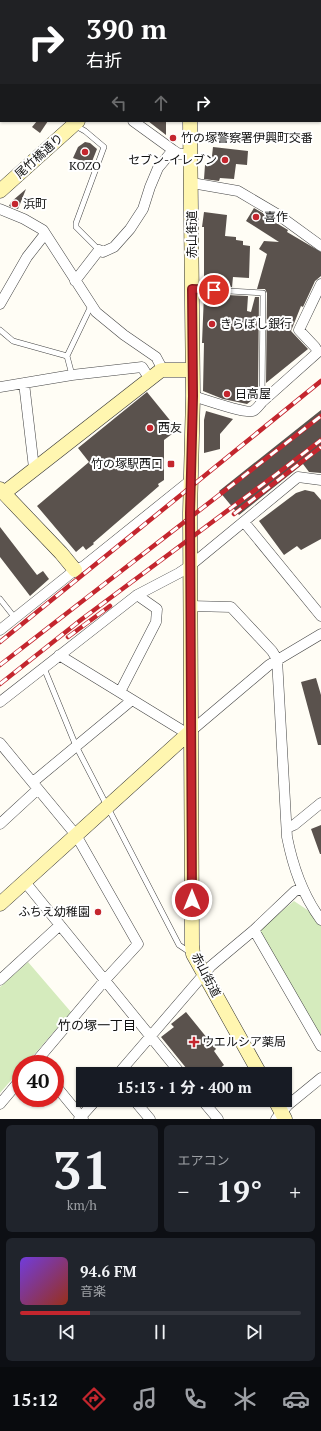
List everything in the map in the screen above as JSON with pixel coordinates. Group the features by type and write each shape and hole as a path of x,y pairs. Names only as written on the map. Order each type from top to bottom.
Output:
{"street":[{"name":"尾竹橋通り","path":"0,190 73,122"},
{"path":"134,122 179,154 190,154"},
{"name":"赤山街道","path":"190,122 192,183 193,396 191,480 190,733 193,954 256,1067"},
{"path":"75,281 99,250 103,252 114,247 130,229 144,209 150,187 158,168 173,150"},
{"path":"192,183 238,191 277,214 321,246"},
{"path":"1,211 30,223 42,230 96,312 124,335 156,357 163,370"},
{"path":"0,304 27,257 45,234"},
{"path":"193,396 248,412 254,410 318,352 315,346 299,330 321,284"},
{"path":"0,386 72,375 142,367 149,378"},
{"path":"76,570 1,491 34,468 149,378 163,370 192,370"},
{"path":"24,383 34,468"},
{"path":"0,702 137,595 191,565 298,477 321,480"},
{"path":"0,630 76,570 84,566 191,480"},
{"path":"244,522 321,616"},
{"path":"120,692 156,622 156,609 137,595"},
{"path":"191,606 231,607 272,651 277,659 286,828 291,857 302,889 321,918"},
{"path":"0,904 269,664 321,634"},
{"path":"59,655 132,700 190,733"},
{"path":"0,824 76,746 132,700"},
{"path":"0,743 4,755 36,786 76,835 138,944 105,980 43,1055"},
{"path":"286,828 294,825 321,803"},
{"path":"25,882 175,1067"},
{"path":"124,1067 211,966 254,930 295,891 302,889"},
{"path":"0,980 60,925"},
{"path":"254,930 321,1046"},
{"path":"279,1112 321,1078"},
{"path":"0,1104 12,1090"},
{"path":"64,1096 81,1118 90,1107"},
{"path":"140,1107 150,1119"},
{"path":"208,1107 218,1119"}],"lane":[{"path":"73,122 104,147 76,223 76,228 99,250"},
{"path":"192,289 263,293 262,402"},
{"path":"72,375 67,356 91,306"},
{"path":"0,330 13,341 67,356"},
{"path":"0,599 15,618"},
{"path":"44,668 76,746 179,945 193,954"}],"green space":[{"path":"294,901 309,911 321,926 321,1040 260,934 260,929"},
{"path":"28,962 71,1012 34,1055 12,1055 12,1079 0,1093 0,987"}],"building":[{"path":"36,122 47,122 40,133 32,127"},
{"path":"149,122 166,122 166,135"},
{"path":"85,142 90,143 97,149 91,164 73,158 78,147"},
{"path":"213,147 248,151 247,165 236,164 234,179 220,178 219,181 204,179 205,165 211,165"},
{"path":"26,189 18,209 9,206 11,202"},
{"path":"254,208 273,219 273,221 288,230 287,232 321,252 321,276 315,281 303,307 301,306 291,331 308,349 266,383 267,293 265,289 257,289 267,254 259,249 264,241 279,242 246,221"},
{"path":"204,212 227,215 225,236 236,237 236,240 243,241 243,245 250,246 249,278 233,277 232,287 204,286 204,227 202,227"},
{"path":"204,294 248,296 247,311 251,312 255,297 259,297 258,390 256,397 247,404 223,399 203,391 204,343 202,343"},
{"path":"147,392 173,424 172,434 164,440 164,480 93,543 94,544 86,550 83,546 76,552 37,506 89,462 78,448"},
{"path":"321,410 321,473 309,472 303,464 239,515 219,491"},
{"path":"206,411 233,419 220,434 220,449 204,453 204,420"},
{"path":"305,490 314,492 321,500 321,539 301,550 297,546 284,555 259,521 296,493"},
{"path":"0,527 37,575 43,571 49,579 30,596 0,557"},
{"path":"316,678 321,695 321,745 318,745 301,682"},
{"path":"321,825 321,854 320,854 311,829"},
{"path":"186,1012 216,1049 214,1051 224,1065 222,1067 185,1067 161,1037 174,1027 171,1024"}],"railway":[{"path":"0,642 321,381"},
{"path":"0,665 321,416"},
{"path":"0,684 82,619 321,440"},
{"path":"234,514 321,447"},
{"path":"68,637 110,606"}],"place":[{"name":"竹の塚警察署伊興町交番","path":"173,138"},
{"name":"KOZO","path":"85,152"},
{"name":"セブン-イレブン","path":"225,160"},
{"name":"浜町","path":"15,204"},
{"name":"喜作","path":"256,217"},
{"name":"きらぼし銀行","path":"212,324"},
{"name":"日高屋","path":"227,394"},
{"name":"西友","path":"150,428"},
{"name":"竹の塚駅西口","path":"171,464"},
{"name":"ふちえ幼稚園","path":"98,912"},
{"name":"ウエルシア薬局","path":"194,1042"}],"district":[{"name":"竹の塚一丁目","path":"97,1025"}],"route":[{"path":"192,900 190,513 193,396 192,289 214,290"}]}
